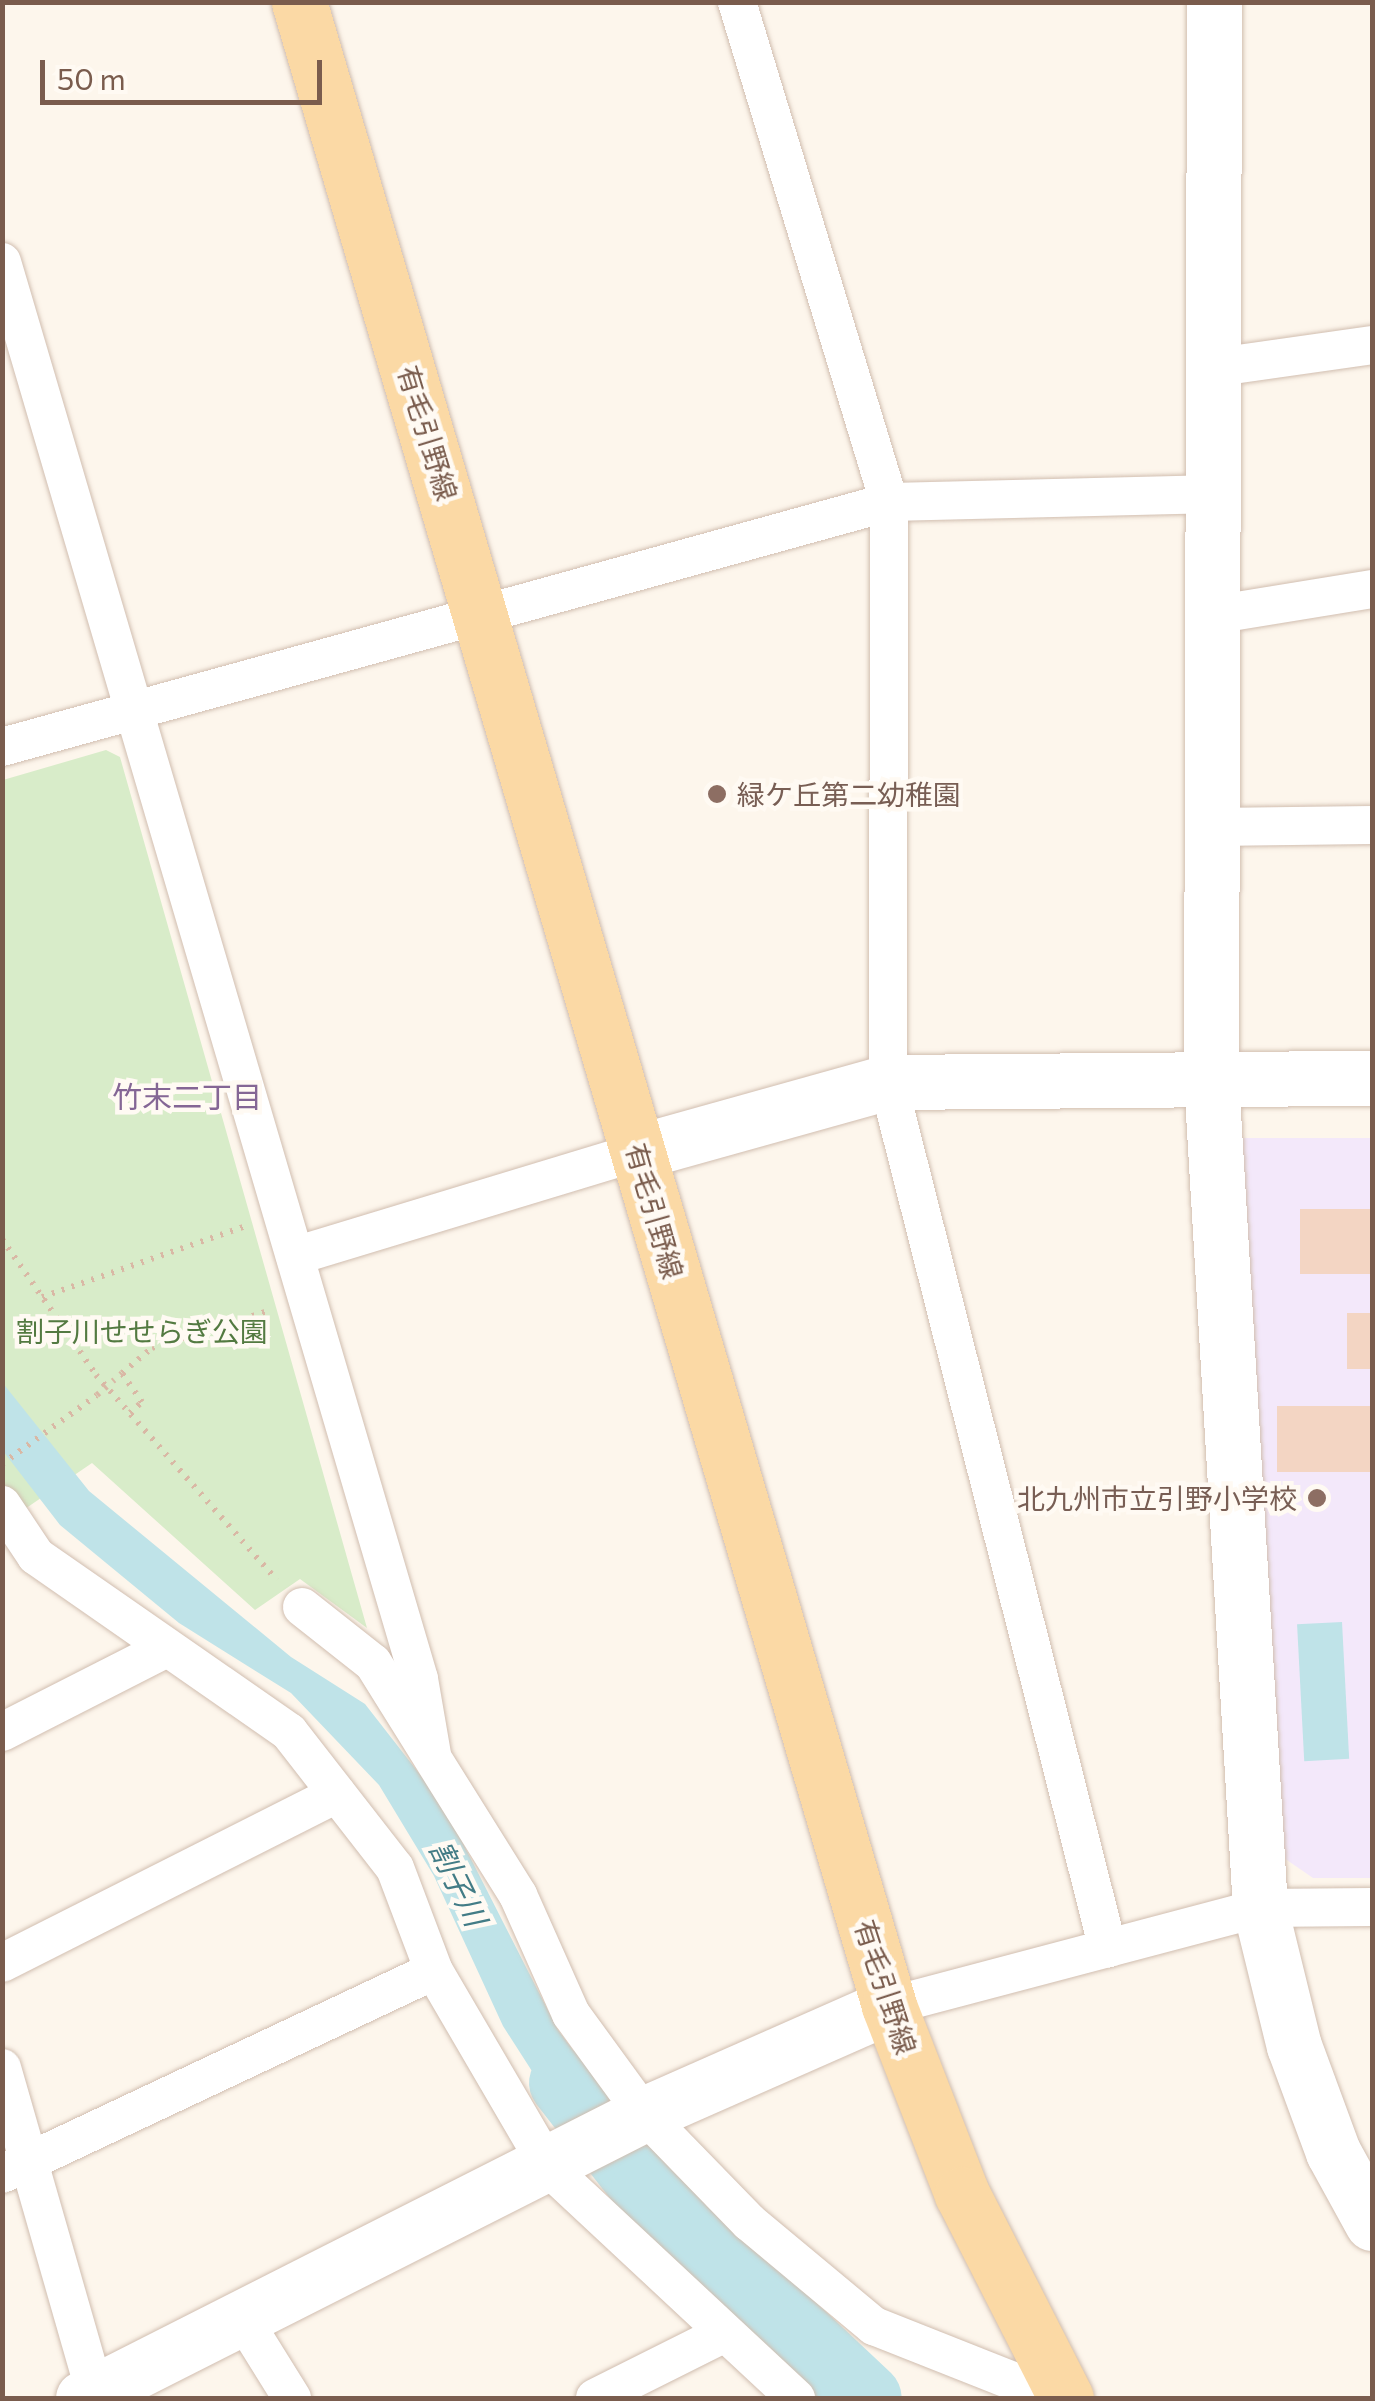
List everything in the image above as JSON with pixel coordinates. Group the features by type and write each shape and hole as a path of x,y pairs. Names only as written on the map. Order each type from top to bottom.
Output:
{"main road":[{"name":"有毛引野線","path":"299,2 483,615 888,2006 962,2194 1066,2398"}],"street":[{"path":"737,2 888,502 888,1082 1108,1948"},
{"path":"1214,2 1208,494 1213,615 1211,1078 1260,1908 1294,2046 1333,2152 1372,2223"},
{"path":"2,262 419,1678 432,1754"},
{"path":"1211,368 1372,345"},
{"path":"2,747 131,708 888,502 1208,494"},
{"path":"1213,615 1372,589"},
{"path":"1212,827 1372,825"},
{"path":"295,1256 637,1152 888,1082 1372,1078"},
{"path":"2,1505 19,1556 288,1732 395,1868 434,1971 562,2162 724,2334 796,2398"},
{"path":"302,1607 373,1663 518,1895 571,2014 644,2114 749,2222 874,2326 1056,2398"},
{"path":"2,1732 163,1650"},
{"path":"2,1963 337,1794"},
{"path":"2,2068 15,2168 89,2395 562,2162 644,2114 888,2006 1260,1908 1372,1907"},
{"path":"15,2168 434,1971"},
{"path":"244,2321 292,2398"},
{"path":"595,2398 724,2334"}],"path":[{"path":"42,1297 283,1212"},
{"path":"2,1239 130,1413 302,1607"},
{"path":"2,1464 97,1395 152,1348 306,1299"},
{"path":"122,1373 142,1402 130,1413"}],"shaded area":[{"name":"北九州市立引野小学校","path":"1241,1138 1372,1138 1372,1878 1313,1878 1284,1858"}],"green space":[{"name":"割子川せせらぎ公園","path":"106,750 120,757 367,1628 300,1579 255,1610 92,1463 3,1524 3,780"}],"water":[{"path":"2,1382 89,1491 291,1657 365,1704 443,1804 558,2030 611,2101 564,2121 503,2026 434,1876 379,1785 291,1693 179,1623 60,1525 3,1451"},
{"path":"1342,1622 1349,1759 1304,1761 1297,1624"}],"building":[{"path":"1300,1209 1372,1209 1372,1274 1300,1274"},
{"path":"1347,1313 1372,1313 1372,1369 1347,1369"},
{"path":"1277,1406 1372,1406 1372,1472 1277,1472"}],"waterway":[{"name":"割子川","path":"563,2083 645,2188 868,2398"}],"place":[{"name":"緑ケ丘第二幼稚園","path":"717,794"},
{"name":"北九州市立引野小学校","path":"1317,1498"}],"district":[{"name":"竹末二丁目","path":"187,1096"}]}
